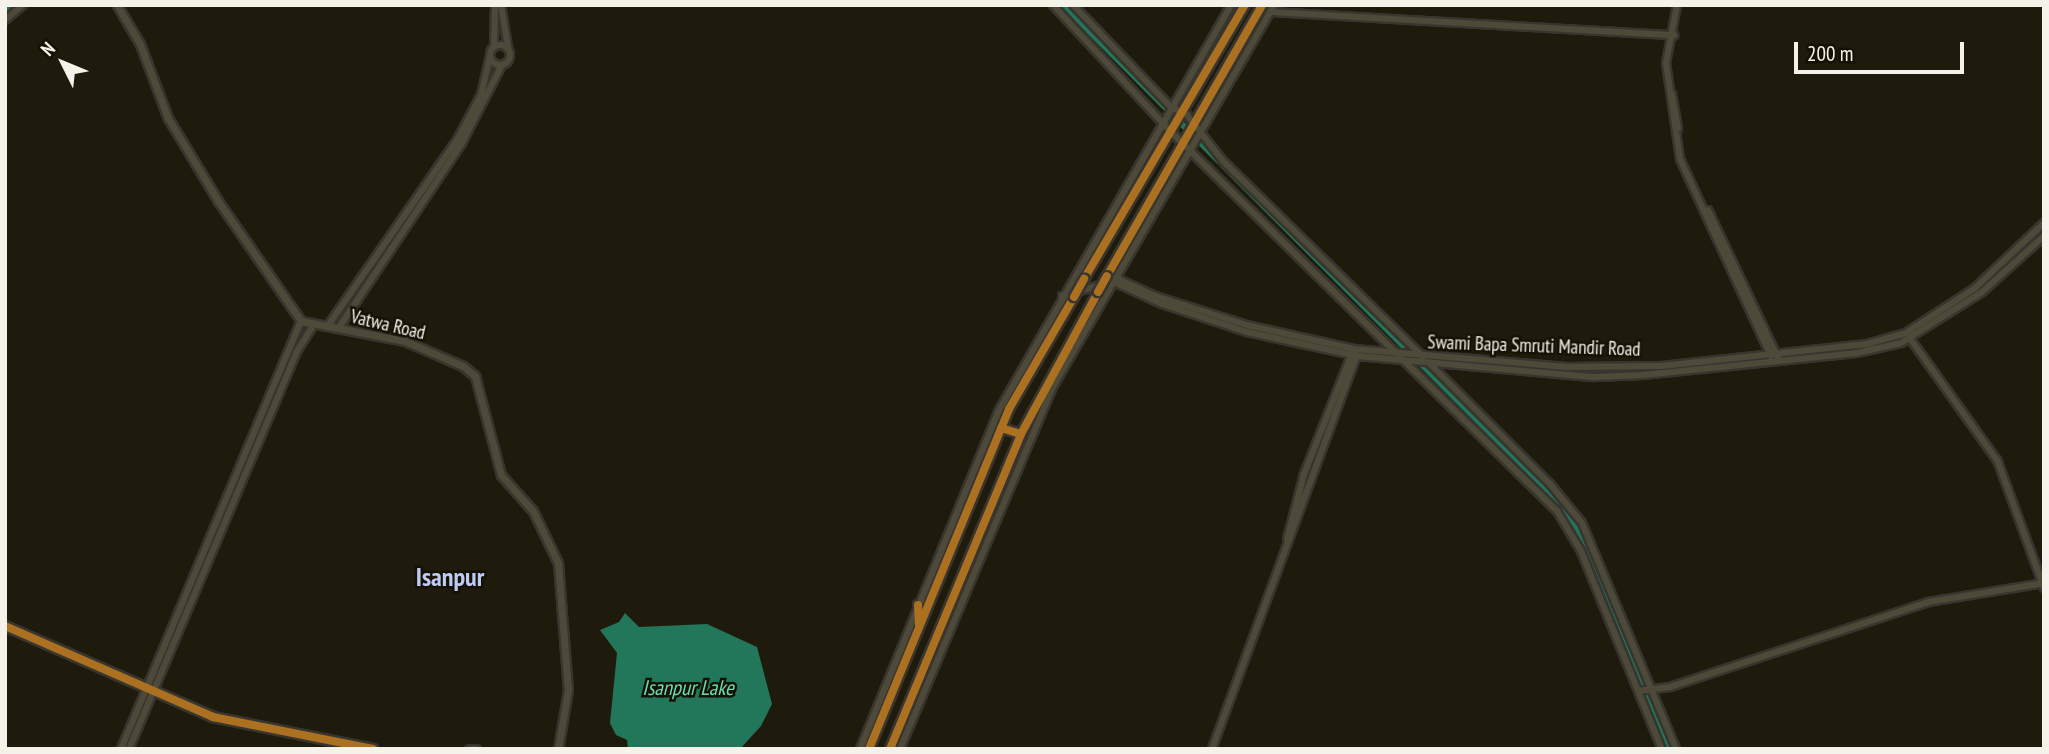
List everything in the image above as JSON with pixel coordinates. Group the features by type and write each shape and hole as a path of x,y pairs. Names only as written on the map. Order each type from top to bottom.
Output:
{"main road":[{"path":"117,5 140,44 168,118 218,201 301,321"},
{"path":"869,749 898,667 919,628 1001,428 1168,127 1245,5"},
{"path":"890,749 1021,434 1098,292 1114,280 1262,5"},
{"name":"Vatwa Road","path":"301,321 313,326 405,341 463,366 475,376 501,475 533,511 558,563 568,690 558,749"},
{"path":"1001,428 1021,434"},
{"path":"918,605 919,628"},
{"path":"5,626 148,695 260,729 373,749"},
{"path":"5,632 211,722 359,749"},
{"path":"469,749 476,749"}],"street":[{"path":"5,20 23,5"},
{"path":"327,327 457,140 481,94 494,47 498,5"},
{"path":"338,329 462,143 502,65 510,57 498,5"},
{"path":"1054,5 1168,127 1557,511 1581,551 1662,749"},
{"path":"1073,5 1575,513 1593,546 1676,749"},
{"path":"1178,110 1231,5"},
{"path":"1196,129 1274,5"},
{"path":"1212,749 1356,352 1431,365 1594,377 1775,358 1683,156 1672,89 1672,35 1679,5"},
{"path":"1270,12 1672,35"},
{"path":"494,47 508,47"},
{"path":"490,56 502,65"},
{"path":"860,749 898,667 918,605 998,412 1062,296 1168,127"},
{"name":"Swami Bapa Smruti Mandir Road","path":"1114,280 1177,304 1356,352 1591,367 1661,366 1775,358 1908,336 1975,288 2044,223"},
{"path":"1638,691 1678,685 1928,602 2043,585 1998,462 1908,336 1982,292 2044,236"},
{"path":"1062,296 1114,280"},
{"path":"900,749 1054,385 1114,280"},
{"path":"129,749 148,695 301,321"},
{"path":"121,749 148,695 293,359 313,326"},
{"path":"1581,551 1593,546"}],"water":[{"name":"Isanpur Lake","path":"625,613 639,627 707,624 757,647 772,704 761,726 740,749 628,749 627,740 616,735 610,723 617,653 600,630 619,622"}],"waterway":[{"path":"5,9 10,5"},
{"path":"1063,5 1565,508 1593,559 1669,749"}],"district":[{"name":"Isanpur","path":"450,577"}]}
